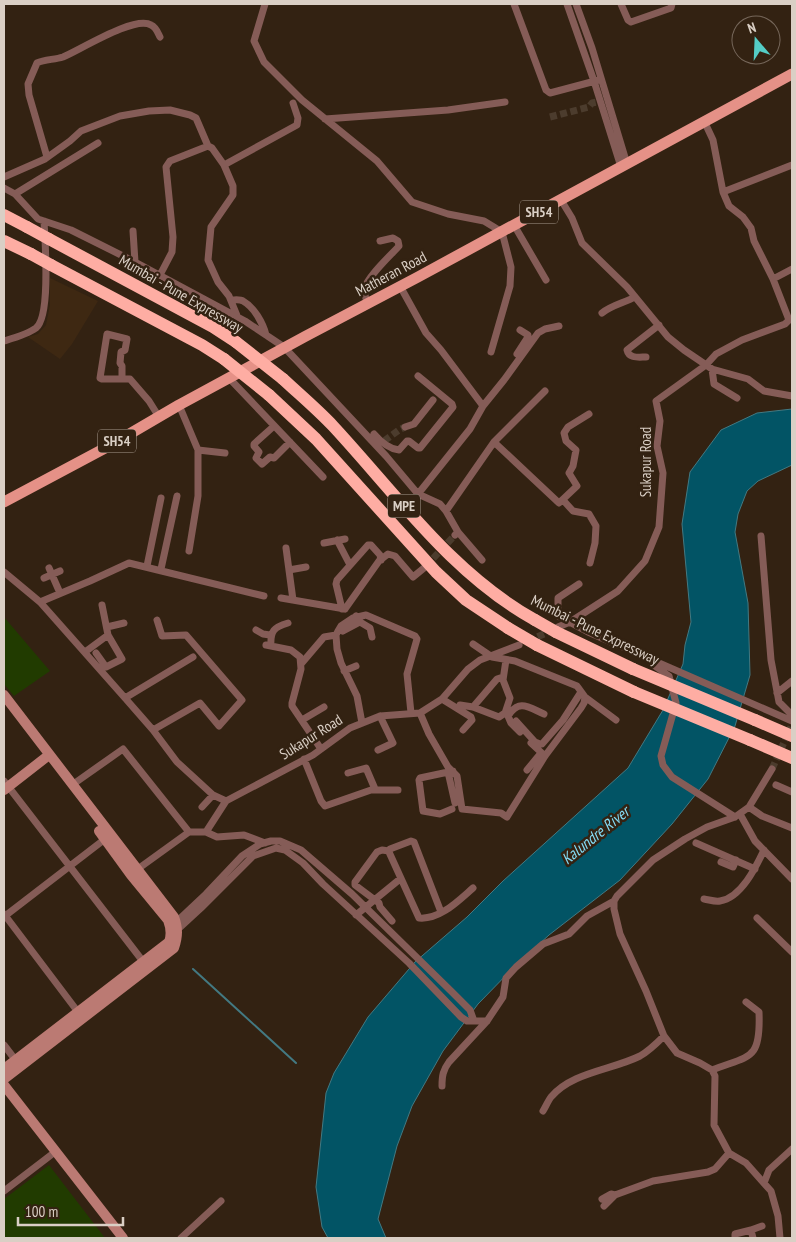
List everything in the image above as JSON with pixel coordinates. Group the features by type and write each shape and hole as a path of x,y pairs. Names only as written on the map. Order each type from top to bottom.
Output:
{"highway":[{"name":"Mumbai - Pune Expressway","path":"4,215 213,327 236,342 283,379 332,425 451,557 480,583 536,620 633,668 755,720 792,727"},
{"name":"MPE","path":"4,240 202,345 224,359 269,395 316,439 436,572 466,600 508,628 537,646 610,682 792,758"}],"main road":[{"name":"Matheran Road","path":"4,502 109,446 179,405 562,200 792,74"}],"street":[{"path":"265,4 254,41 264,62 302,100 376,161 412,202 448,214 484,221 502,232 510,263 511,276 510,286 490,352"},
{"path":"514,4 546,90 550,93 598,80"},
{"path":"567,4 598,80 599,104 624,166"},
{"path":"576,4 624,166"},
{"path":"621,4 628,20 631,22 671,8 672,4"},
{"path":"48,157 29,95 28,84 37,63 46,59 62,57 135,24 151,24 156,28 160,37"},
{"path":"324,119 448,110 505,102"},
{"path":"224,165 297,125 298,118 293,103"},
{"path":"4,177 48,157 70,141 81,130 120,116 149,111 170,110 196,118 208,146 212,148 224,165 234,195 211,227 208,260 218,282 231,300 238,318"},
{"path":"705,122 713,140 723,192 729,206 751,228 754,241 791,320 716,354 710,368 714,384 737,398"},
{"path":"15,194 98,143"},
{"path":"160,275 172,252 173,237 166,167 170,161 208,146"},
{"path":"723,192 792,165"},
{"path":"4,188 15,194 38,219 71,230 135,262 266,335 284,348 382,444 397,450 407,441 420,448 453,407 452,404 418,376"},
{"path":"562,200 582,243 635,297 674,341 720,375"},
{"path":"4,341 35,329 41,321 47,274 44,221"},
{"path":"514,225 546,280"},
{"path":"133,231 135,262"},
{"path":"368,303 364,290 366,283 386,257 399,246 398,241 393,238 380,241"},
{"path":"773,279 792,269"},
{"path":"400,286 426,333 483,406"},
{"path":"602,313 611,306 625,303 635,297"},
{"path":"231,300 245,302 264,327 266,335"},
{"path":"646,357 634,357 627,350 659,325"},
{"path":"418,494 470,429 483,406 526,345 538,332 559,326"},
{"path":"520,330 528,335 526,345"},
{"path":"122,379 121,352 125,350 127,339 106,334 100,378 122,379 130,379 149,400 159,417"},
{"path":"510,365 518,358"},
{"path":"710,368 748,379 764,391 792,396"},
{"name":"Sukapur Road","path":"557,630 618,591 644,561 659,526 663,473 657,446 660,421 656,401 710,368"},
{"path":"229,378 323,477"},
{"path":"446,511 494,442 544,391"},
{"path":"405,428 414,424 434,400"},
{"path":"179,405 198,450 199,458 198,496 189,551"},
{"path":"494,442 559,503 577,486 569,473 573,466 576,450 566,441 564,433 568,427 589,414"},
{"path":"274,426 254,444 259,452 256,458 262,464 270,457 274,458 290,442"},
{"path":"374,434 418,494 440,504 446,511 456,533 482,560"},
{"path":"198,450 225,453"},
{"path":"191,461 199,458"},
{"path":"161,569 177,496"},
{"path":"148,566 161,498"},
{"path":"563,500 573,511 589,514 596,526 595,543 590,563"},
{"path":"761,536 771,660 780,702 792,715"},
{"path":"324,543 345,539"},
{"path":"337,540 350,565"},
{"path":"344,609 336,584 337,580 368,545 371,545 380,555 381,560"},
{"path":"286,548 293,600"},
{"path":"344,609 381,560 388,554 395,556 413,577 424,568"},
{"path":"40,602 129,563 161,569 264,596"},
{"path":"289,570 306,567"},
{"path":"50,571 60,593"},
{"path":"44,578 50,571 60,571"},
{"path":"4,572 40,602 153,730 176,762 213,795 226,802"},
{"path":"579,584 558,598 558,616 641,656 771,711 792,727"},
{"path":"281,598 344,609 370,628 372,637"},
{"path":"96,653 106,668 122,659 108,631 102,605"},
{"path":"362,723 357,696 336,649 341,626 366,615 415,636 417,639 407,674 411,714"},
{"path":"153,730 200,703 220,726 242,700 186,635 162,636 157,620"},
{"path":"84,652 108,631 124,623"},
{"path":"288,623 272,631 269,645 297,653 301,664 292,702 321,749"},
{"path":"256,630 270,635"},
{"path":"301,664 324,638 339,636"},
{"path":"474,644 492,657 515,662 577,686 583,694 616,720"},
{"name":"Sukapur Road","path":"206,832 226,802 304,760 350,728 380,716 411,714 420,717 442,699 468,669 480,660 492,657 519,645"},
{"path":"641,656 669,676 676,703 661,756 663,765 672,777 738,815 755,841 792,879"},
{"path":"125,698 193,657"},
{"path":"460,705 499,717 505,714 510,698 503,677 506,660"},
{"path":"349,676 356,666"},
{"path":"349,676 358,688"},
{"path":"474,708 497,679 503,677"},
{"path":"778,692 792,680"},
{"path":"516,721 535,742 542,744 583,694"},
{"path":"528,770 581,708 583,694"},
{"path":"4,695 7,707 47,757 105,839 134,872"},
{"path":"442,699 471,717 472,720 463,730"},
{"path":"543,754 511,723 508,716 514,707 520,705 544,714"},
{"path":"302,720 324,707"},
{"path":"378,750 393,742 380,716"},
{"path":"420,717 450,772 454,806 440,814 423,811 420,778 450,772 456,776 462,809 501,813 507,818 543,754"},
{"path":"72,784 123,749 189,832"},
{"path":"47,757 72,784 174,928"},
{"path":"47,757 5,786 146,965"},
{"path":"304,760 321,801 325,806 375,789 398,790"},
{"path":"348,773 366,768 375,789"},
{"path":"772,769 749,807 738,815 707,827 685,839 653,860 616,896 614,909 620,934 664,1036 677,1053 687,1056 712,1070 715,1076 714,1125 729,1153 746,1163 772,1190 778,1216 780,1238"},
{"path":"776,784 792,792"},
{"path":"202,807 213,795"},
{"path":"749,807 762,816 792,828"},
{"path":"134,872 189,832 206,832 217,837 244,835 265,843"},
{"path":"78,1012 4,915 105,839"},
{"path":"4,1069 18,1063 146,965 169,942 174,928 242,856 251,849 265,843 280,841 301,850 365,907 470,1010 471,1019"},
{"path":"392,921 380,907 379,903 354,882 377,852 389,850 411,841 414,842 441,912"},
{"path":"696,843 755,869"},
{"path":"174,928 219,891 253,856 276,848 284,850 303,863 322,884 394,949 452,1008 471,1019 487,1021"},
{"path":"389,850 400,879 419,918 441,912 457,902 473,888"},
{"path":"704,899 718,902 727,899 746,883 764,850"},
{"path":"721,862 733,867 736,860"},
{"path":"356,914 400,879"},
{"path":"442,1086 442,1075 448,1062 487,1021 503,996 506,978 516,967 543,944 568,934 587,916 614,901"},
{"path":"757,918 792,952"},
{"path":"4,1079 18,1063 78,1012 146,965"},
{"path":"712,1070 743,1060 751,1055 756,1047 759,1012 746,1002"},
{"path":"543,1111 551,1097 564,1087 595,1071 622,1064 640,1056 664,1036"},
{"path":"4,1045 18,1063"},
{"path":"4,1085 123,1238"},
{"path":"4,1093 114,1238"},
{"path":"764,1183 769,1170 792,1149"},
{"path":"603,1202 653,1181 708,1172 715,1169 729,1153"},
{"path":"4,1190 51,1155"},
{"path":"181,1238 221,1201"},
{"path":"735,1238 735,1234 762,1226"},
{"path":"751,1230 752,1238"}],"shaded area":[{"path":"50,278 98,301 72,344 60,359 28,337 38,334 46,325 50,305"}],"green space":[{"path":"4,617 50,671 14,696 4,684"},
{"path":"49,1165 105,1238 4,1238 4,1199"}],"water":[{"name":"Kalundre River","path":"792,409 792,465 758,481 747,491 738,514 735,532 748,603 750,675 735,726 708,779 672,824 620,880 549,935 478,1004 443,1051 412,1106 397,1146 378,1219 386,1238 328,1238 322,1227 316,1187 326,1093 334,1073 368,1017 415,962 467,917 503,881 628,768 663,710 683,664 685,645 691,622 682,524 690,472 721,430 757,413"}],"waterway":[{"path":"193,969 296,1063"}],"tunnel":[{"path":"550,117 589,107 592,103 597,102"},
{"path":"384,441 405,427"},
{"path":"426,566 455,535"},
{"path":"528,641 553,630"},
{"path":"772,769 791,727"}]}
